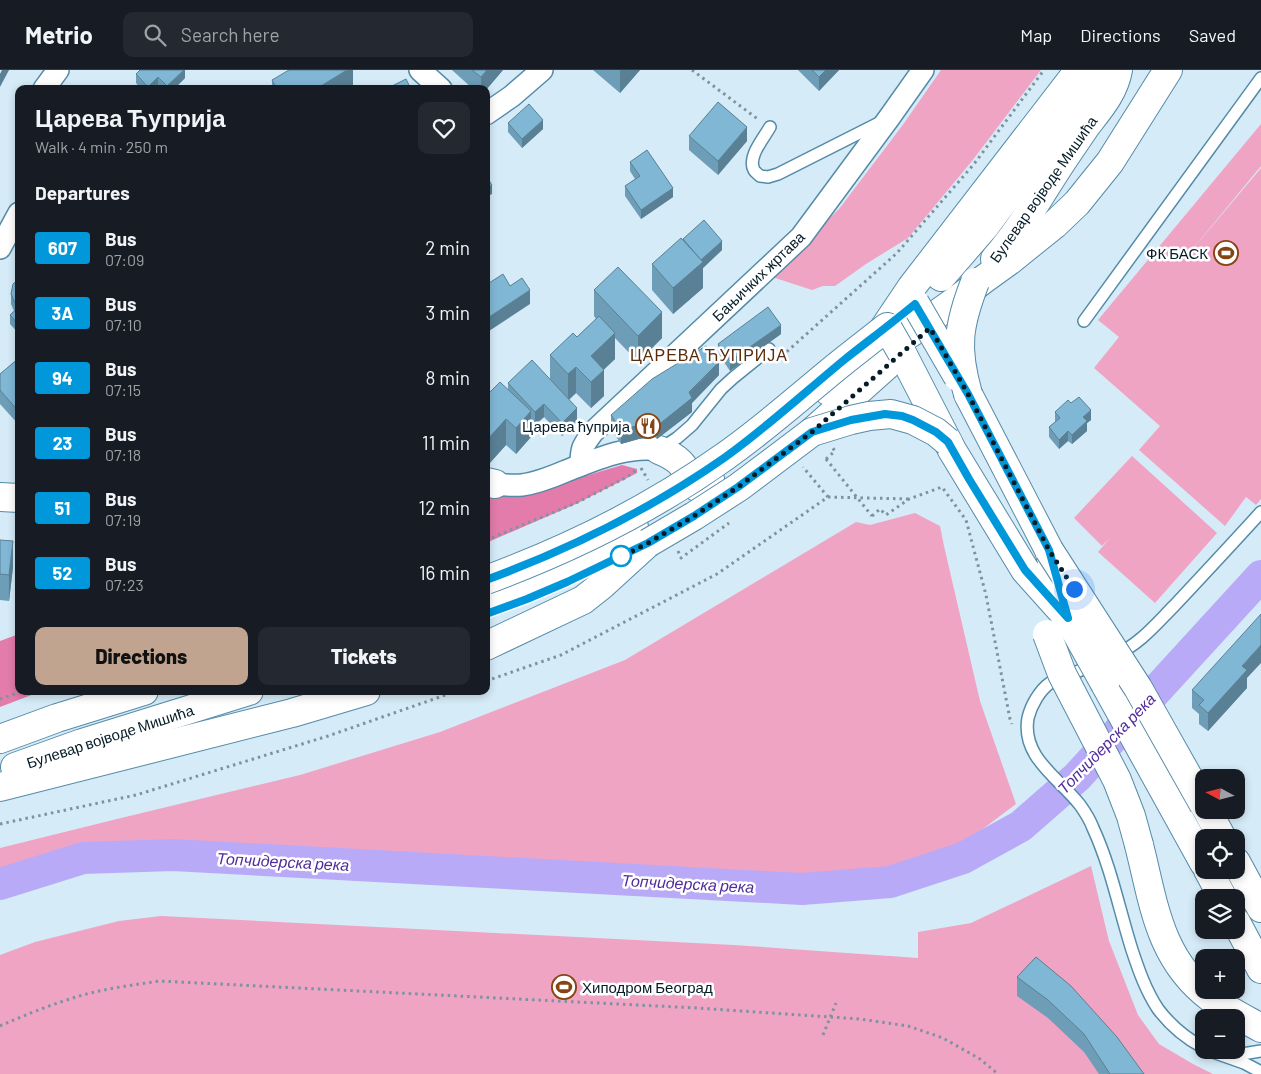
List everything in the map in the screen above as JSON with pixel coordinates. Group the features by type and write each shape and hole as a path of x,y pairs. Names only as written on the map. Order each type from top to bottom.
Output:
{"main road":[{"path":"858,368 912,288 1079,70"},
{"name":"Булевар војводе Мишића","path":"490,579 523,567 573,545 624,519 695,477 769,424 915,304 986,225 1095,80 1108,70"},
{"name":"Булевар војводе Мишића","path":"490,613 567,582 648,543 738,487 812,432 952,307 1007,245 1110,93 1116,81 1118,70"},
{"path":"649,458 671,455 680,462 697,487 793,420 845,376 954,302 1031,244 1077,203 1110,162 1168,70"},
{"path":"968,394 960,362 959,342 964,313 974,282"},
{"path":"915,304 968,394 1049,550 1138,688 1195,789"},
{"path":"887,327 969,479 1025,570 1068,618 1195,847"},
{"path":"812,432 851,420 890,414 913,420 936,432 948,442"},
{"path":"0,497 15,498"},
{"path":"490,599 539,578 591,551 628,531 674,502"},
{"path":"490,644 583,600 648,543"},
{"path":"1049,550 1068,618"},
{"path":"1025,570 1062,674 1117,780 1131,816 1160,928 1172,954 1191,980 1212,999 1261,1028"},
{"path":"0,739 57,718 131,695"},
{"path":"0,757 197,695"},
{"name":"Булевар војводе Мишића","path":"0,773 82,743 236,695"},
{"path":"0,788 292,713 353,695"},
{"path":"1245,878 1257,900"},
{"path":"1245,939 1261,969"}],"street":[{"path":"47,85 58,70"},
{"path":"420,70 437,85"},
{"path":"490,111 512,96 542,70"},
{"name":"Бањичких жртава","path":"581,465 581,452 584,444 593,432 801,238 890,118 923,70"},
{"path":"0,248 15,220"},
{"path":"491,483 523,485 548,479 581,465 632,450 649,448 649,458"},
{"path":"674,502 697,487"}],"lane":[{"path":"1084,321 1261,78"},
{"path":"770,128 755,151 752,161 754,170 760,176 768,177 778,174 890,118"},
{"path":"649,458 692,425 721,389 769,349"},
{"path":"1195,1042 1185,1036 1159,1010 1145,986 1125,928 1101,844 1079,804 1045,768 1034,753 1027,732 1028,717 1039,694 1050,684 1122,653 1143,638 1261,512"},
{"path":"1245,1054 1261,1051"},
{"path":"1232,1059 1261,1072"}],"path":[{"path":"692,70 755,116"},
{"path":"777,361 897,253 974,164 1044,70"},
{"path":"490,538 576,502 627,477 649,458"},
{"path":"826,459 872,516 880,509 886,516 909,499 942,487 966,520 986,595 1012,725"},
{"path":"803,467 828,497"},
{"path":"490,680 561,655 717,574 828,497 909,499"},
{"path":"0,699 15,694"},
{"path":"0,824 136,795 328,736 446,695"},
{"path":"0,1026 35,1011 84,995 159,981 697,1008 860,1019 908,1026 942,1038 980,1060 998,1074"},
{"path":"823,1035 836,1003"}],"shaded area":[{"path":"941,70 1041,70 972,161 908,238 835,286 823,286 812,290 769,276 839,209 902,126"},
{"name":"ФК БАСК","path":"1261,124 1261,166 1187,256 1261,168 1261,499 1256,505 1246,497 1225,526 1139,450 1160,426 1094,368 1119,337 1098,320"},
{"path":"1132,456 1217,533 1155,603 1098,552 1110,538 1102,546 1074,518"},
{"path":"622,465 637,469 637,473 576,504 490,541 490,495 565,482"},
{"path":"915,513 940,526 980,701 1016,804 928,870 736,877 452,859 116,845 82,851 0,875 0,848 300,775 440,732 625,660 856,522 870,525"},
{"path":"15,635 15,695 32,695 0,707 0,641"},
{"name":"Хиподром Београд","path":"1091,866 1109,941 1138,1015 1159,1044 1213,1074 0,1074 0,955 35,942 119,921 161,916 734,945 918,958 918,932 971,923"}],"building":[{"path":"140,70 184,70 168,85 158,77 150,85 146,85 136,74"},
{"path":"289,70 347,70 323,85 275,85 272,80"},
{"path":"472,70 487,70 481,77"},
{"path":"812,70 826,70 819,77"},
{"path":"406,79 409,85 394,85"},
{"path":"718,102 747,127 718,161 689,136"},
{"path":"529,104 543,120 522,139 508,123"},
{"path":"647,150 673,188 641,210 625,186 640,176 630,162"},
{"path":"704,220 722,241 701,260 683,239"},
{"path":"681,238 703,262 673,288 652,264"},
{"path":"618,267 662,312 638,336 594,290"},
{"path":"503,274 510,286 522,278 530,290 490,316 490,282"},
{"path":"15,282 15,303 11,294"},
{"path":"768,307 781,325 730,361 718,344"},
{"path":"15,311 15,321 10,315"},
{"path":"599,316 615,333 591,356 604,370 591,382 576,367 568,374 550,355 573,333 577,337"},
{"path":"706,346 719,362 689,392 692,398 657,426 653,421 621,430 611,415 652,379"},
{"path":"532,360 577,408 562,423 544,404 535,412 508,383"},
{"path":"15,361 15,407 0,390 0,374"},
{"path":"500,382 531,411 516,428 506,419 490,437 490,392"},
{"path":"1079,397 1091,410 1083,417 1087,421 1072,435 1068,431 1059,440 1049,427 1060,418 1055,412 1068,400 1071,403"},
{"path":"0,540 13,541 9,575 0,574"},
{"path":"1261,614 1261,645 1242,666 1247,670 1208,713 1199,705 1204,700 1192,690"},
{"path":"1036,957 1071,986 1117,1037 1144,1074 1110,1074 1084,1034 1048,1000 1017,977"}],"waterway":[{"name":"Топчидерска река","path":"0,884 83,858 173,855 802,889 890,882 963,858 1021,826 1077,777 1261,576"}],"bus line":[{"name":"607","path":"490,579 523,567 573,545 624,519 695,477 769,424 915,304 968,394 1049,550 1068,618 1025,570 948,442 936,432 913,420 890,414 851,420 812,432 738,487 648,543 567,582 490,613"}],"place":[{"name":"ФК БАСК","path":"1226,253"},
{"name":"Царева ћуприја","path":"648,426"},
{"name":"Хиподром Београд","path":"564,987"}],"district":[{"name":"ЦАРЕВА ЋУПРИЈА","path":"709,354"}],"route":[{"path":"621,556 615,560 694,516 800,442 930,328 968,394 1049,550 1074,589"}]}
